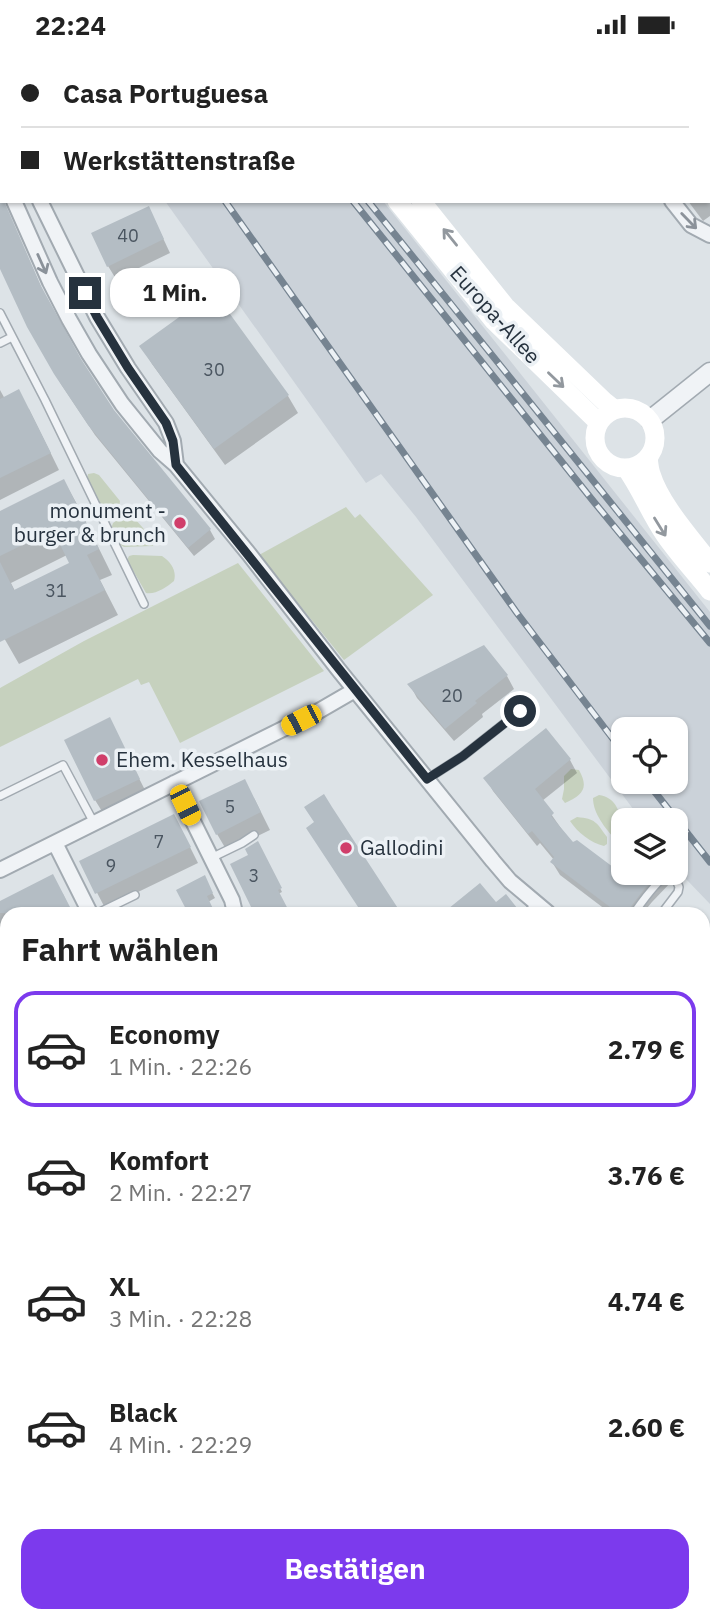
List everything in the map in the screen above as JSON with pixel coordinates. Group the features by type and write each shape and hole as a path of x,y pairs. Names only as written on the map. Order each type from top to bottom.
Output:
{"main road":[{"name":"Europa-Allee","path":"399,203 494,321 599,423"},
{"name":"Europa-Allee","path":"423,203 505,306 605,403 615,409"},
{"path":"615,409 634,409 643,413 654,429 654,447 648,458 635,466 626,468 610,463 598,451 596,434 599,423 615,409"},
{"path":"648,458 651,476 663,499 710,563"},
{"path":"626,468 666,537 710,591"}],"street":[{"path":"15,203 50,282 89,354 122,404 160,451 176,465 530,907"},
{"path":"41,203 97,317 166,423 173,441 176,465"},
{"path":"674,203 691,225 710,235"},
{"path":"650,420 710,372"},
{"path":"0,870 317,712 355,689"},
{"path":"174,783 234,907"},
{"path":"54,843 87,907"}],"lane":[{"path":"0,313 144,604"},
{"path":"0,343 12,337"},
{"path":"427,779 463,756 520,711"},
{"path":"0,796 63,765 94,823"},
{"path":"211,858 254,835"},
{"path":"639,907 659,881 670,876 679,887 667,907"},
{"path":"110,907 135,895"}],"shaded area":[{"path":"166,203 385,203 710,612 710,904 688,881 688,808 632,808 622,794 688,794 688,717 611,717 611,779 381,474 366,483"}],"green space":[{"path":"88,474 99,475 120,501 119,508 110,515 104,512 87,479"},
{"path":"346,507 355,518 360,514 433,595 344,660 259,555"},
{"path":"127,513 143,528 153,546 124,547 117,541 113,523"},
{"path":"133,555 162,556 172,567 174,581 157,592 146,593 127,560"},
{"path":"238,563 324,671 180,743 149,682 141,685 138,679 0,747 0,688 84,641"},
{"path":"571,769 579,770 584,786 580,794 565,803 562,799 564,776"},
{"path":"599,795 606,797 616,805 617,808 611,808 611,835 597,815 593,798"},
{"path":"577,817 595,822 607,837 607,844 599,845 580,833 570,821"}],"building":[{"path":"0,203 5,203 41,286 81,359 114,410 211,529 188,548 88,425 27,327 0,269"},
{"path":"149,206 164,239 107,267 91,233"},
{"path":"214,292 289,395 214,449 139,346"},
{"path":"19,389 51,453 0,478 0,399"},
{"path":"64,479 99,549 87,555 105,590 0,642 0,562 14,590 69,563 53,530 0,556 0,511"},
{"path":"484,645 508,675 445,729 407,684"},
{"name":"Ehem. Kesselhaus","path":"110,717 140,779 94,801 64,740"},
{"path":"546,728 571,759 535,789 554,813 551,816 573,842 577,840 611,866 611,885 648,885 631,907 610,907 550,862 554,857 532,831 528,834 483,778"},
{"path":"245,779 261,812 216,835 199,801"},
{"path":"324,794 397,907 358,907 306,828 314,822 304,807"},
{"path":"174,814 191,847 95,894 79,861"},
{"path":"258,841 282,888 278,890 287,907 251,907 230,864 248,855 245,849"},
{"path":"53,874 70,907 0,907 0,901"},
{"path":"205,875 213,893 207,896 212,907 185,907 176,890"},
{"path":"480,883 496,902 506,894 516,907 450,907"}],"railway":[{"path":"226,203 517,613 611,736"},
{"path":"355,203 710,643"},
{"path":"370,203 710,626"},
{"path":"656,794 710,862"}],"place":[{"name":"monument - burger & brunch","path":"180,523"},
{"name":"Ehem. Kesselhaus","path":"102,760"},
{"name":"Gallodini","path":"346,848"}],"route":[{"path":"85,293 128,368 166,423 173,441 176,465 427,779 463,756 520,711"}]}
